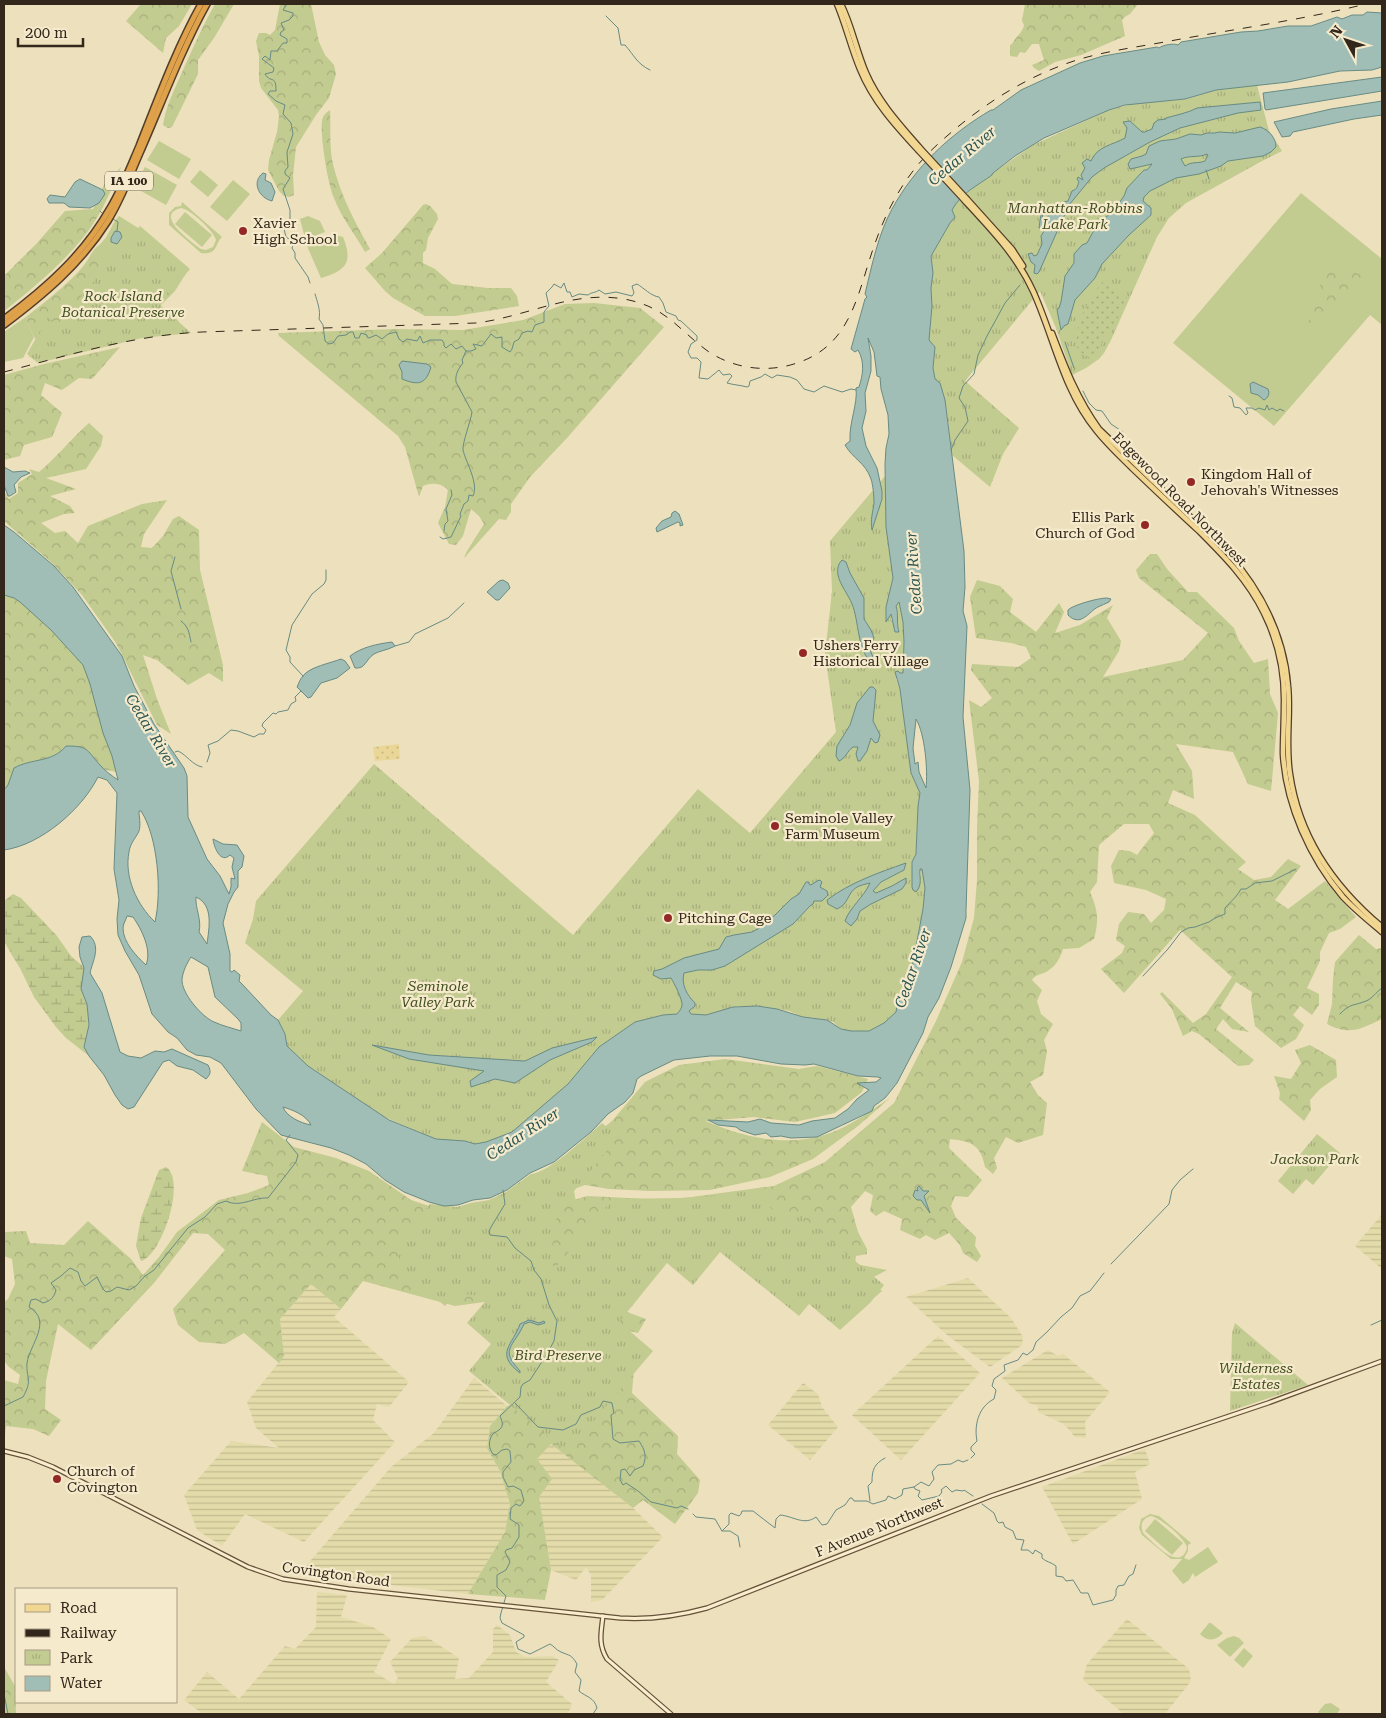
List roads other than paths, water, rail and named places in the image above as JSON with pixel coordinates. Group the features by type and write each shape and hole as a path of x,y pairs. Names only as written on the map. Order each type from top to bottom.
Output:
{"highway":[{"name":"IA 100","path":"4,319 60,273 80,251 106,216 122,185 182,42 201,4"},
{"name":"IA 100","path":"4,325 41,297 66,274 84,254 108,221 130,178 185,47 206,4"}],"main road":[{"path":"837,4 860,68 875,98 892,121 966,200"},
{"path":"841,4 866,75 889,112 919,149"},
{"path":"850,40 857,48"},
{"name":"Edgewood Road Northwest","path":"966,200 1012,249 1021,262 1036,290 1074,387 1085,409 1099,428 1228,553 1262,599 1279,639 1287,674 1289,703 1287,752 1292,789 1298,809 1318,852 1335,880 1360,908 1382,927"},
{"name":"Edgewood Road Northwest","path":"966,200 1010,251 1022,270 1034,292 1074,396 1087,419 1113,449 1224,556 1243,577 1258,602 1275,641 1283,674 1283,753 1287,781 1295,810 1314,854 1332,883 1356,910 1382,932"},
{"name":"F Avenue Northwest","path":"603,1616 637,1619 657,1618 707,1608 1022,1484 1276,1400 1382,1361"},
{"name":"Covington Road","path":"4,1451 28,1457 53,1467 248,1567 270,1576 307,1584 603,1616"},
{"path":"603,1616 600,1640 602,1651 607,1659 671,1714"}],"water":[{"name":"Cedar River","path":"1367,12 1382,13 1382,67 1372,70 1340,71 1288,82 1216,90 1185,99 1125,105 1109,110 1044,138 1015,156 965,194 952,210 955,217 931,256 933,273 929,340 935,347 933,368 935,379 940,383 945,400 964,551 965,587 963,611 967,626 963,717 970,790 966,918 951,967 939,998 928,1017 923,1033 897,1083 885,1098 874,1106 872,1111 817,1137 771,1137 766,1133 755,1135 736,1127 718,1125 708,1120 748,1122 760,1119 771,1123 799,1125 835,1118 869,1090 857,1083 876,1082 881,1078 858,1076 814,1064 781,1064 737,1056 710,1056 674,1060 637,1079 633,1093 625,1102 608,1114 591,1132 554,1162 530,1173 507,1190 490,1198 473,1200 458,1205 444,1206 429,1202 404,1192 385,1180 366,1164 349,1155 331,1148 281,1135 256,1109 221,1063 210,1057 196,1055 187,1050 152,1014 139,975 118,935 119,900 114,869 117,793 107,780 98,777 82,801 71,813 46,833 18,847 4,850 4,790 8,785 14,768 48,758 66,746 79,747 86,749 103,768 118,780 83,665 51,630 20,602 4,595 4,525 54,566 73,587 122,656 134,686 154,724 184,768 187,776 188,817 207,859 220,876 229,894 231,878 235,879 232,867 234,858 230,855 224,858 218,854 213,839 223,844 237,845 244,856 242,867 238,871 238,887 228,904 223,923 230,954 230,971 234,970 240,975 239,981 278,1020 285,1034 287,1046 308,1066 389,1120 436,1139 465,1141 475,1144 512,1132 568,1084 599,1047 635,1022 678,1013 682,1003 671,978 661,979 653,975 654,971 684,958 719,949 726,937 752,932 767,924 768,920 799,894 806,882 809,882 811,885 820,880 822,882 820,887 827,891 828,895 822,901 814,901 793,924 725,966 712,970 684,973 683,982 685,989 695,1003 695,1006 689,1011 691,1014 706,1015 733,1007 757,1006 777,1009 803,1017 827,1020 841,1029 851,1031 869,1031 884,1023 896,1012 909,981 923,909 925,888 922,869 920,869 920,883 916,892 912,887 912,862 916,854 920,793 911,773 900,689 895,672 903,673 903,622 899,602 896,606 899,632 895,632 891,614 886,622 886,607 893,578 886,527 885,464 889,434 888,415 880,377 877,376 874,352 868,338 871,371 865,393 866,411 862,428 866,446 877,468 882,491 882,499 872,530 871,519 874,500 871,479 866,468 845,445 850,441 856,388 859,387 863,368 858,350 855,352 851,349 867,297 865,294 876,250 887,219 911,179 935,153 961,130 1021,90 1080,63 1103,56 1159,48 1173,44 1178,45 1181,42 1288,26 1311,26 1337,17 1342,19 1352,15 1363,15","holes":["916,719 922,734 925,752 926,788 919,772 918,762 915,764 913,748","139,811 141,811 147,822 155,850 158,881 155,922 133,890 128,871 130,849 140,826","196,897 206,905 208,911 207,944 199,932 200,923","127,916 133,917 140,928 148,953 146,965 134,953 125,938 123,925","191,957 208,967 215,997 238,1019 241,1023 241,1031 214,1022 193,1004 185,991 182,979","283,1107 303,1116 311,1125 302,1123 290,1116"]},
{"path":"1382,77 1382,91 1265,109 1263,93"},
{"path":"1382,101 1382,115 1293,132 1290,136 1282,137 1274,122 1331,109"},
{"path":"1260,102 1261,110 1238,113 1180,128 1150,142 1104,168 1092,177 1069,205 1039,272 1037,274 1034,273 1035,265 1031,262 1028,254 1037,255 1042,244 1041,236 1046,228 1039,228 1041,214 1043,213 1042,219 1045,222 1048,215 1054,209 1068,201 1072,191 1079,182 1078,177 1083,180 1081,175 1085,168 1082,163 1087,159 1091,161 1101,149 1125,138 1127,128 1123,122 1130,121 1142,132 1145,132 1152,129 1154,123 1158,120 1186,113 1197,108"},
{"path":"1260,127 1266,130 1275,140 1276,147 1263,156 1228,161 1221,166 1199,174 1176,178 1150,191 1143,201 1151,208 1151,215 1102,264 1095,278 1075,300 1068,324 1061,330 1057,309 1061,302 1065,276 1074,263 1074,254 1082,245 1087,243 1103,219 1112,213 1124,196 1127,188 1152,164 1130,169 1128,164 1131,159 1146,154 1149,146 1160,141 1176,139 1190,134 1235,133","holes":["1208,155 1205,161 1185,166 1181,159"]},
{"path":"263,173 266,174 265,180 271,183 275,192 272,201 263,197 258,189 259,177"},
{"path":"80,179 103,190 105,194 99,203 90,208 69,207 64,203 49,203 47,199 50,195 65,197 75,182"},
{"path":"115,231 120,232 122,237 117,244 111,242"},
{"path":"402,361 427,364 431,367 427,377 417,383 402,379 399,365"},
{"path":"1253,382 1268,389 1268,397 1264,400 1258,395 1251,393 1250,384"},
{"path":"4,467 13,472 25,471 30,473 21,477 14,485 16,492 10,496 8,496 4,485"},
{"path":"675,511 679,514 683,525 680,526 678,522 657,532 656,528 662,521 671,517"},
{"path":"842,560 846,562 864,598 864,619 874,638 870,650 873,657 872,663 864,651 854,611 839,579 838,569"},
{"path":"503,580 508,583 510,588 499,600 496,600 487,592 499,581"},
{"path":"1111,599 1109,602 1081,619 1073,619 1068,615 1068,610 1075,606 1092,600"},
{"path":"392,642 395,646 374,654 363,666 355,668 350,656 370,646"},
{"path":"341,659 350,668 337,678 321,683 311,697 308,698 297,687 302,677 310,670"},
{"path":"870,687 876,690 873,721 880,735 878,742 875,743 871,738 867,751 860,761 858,761 856,754 858,747 853,747 839,761 836,756 837,746 850,725 857,703"},
{"path":"906,863 904,870 881,882 873,891 876,893 906,878 906,883 902,889 860,911 857,919 851,926 845,921 870,883 854,889 844,904 837,909 828,904 827,900 865,878"},
{"path":"90,936 96,949 90,973 102,993 120,1052 128,1056 141,1058 155,1051 164,1052 172,1049 208,1065 210,1072 206,1079 193,1070 177,1066 169,1060 163,1062 134,1107 128,1109 122,1105 84,1047 89,1025 87,1004 81,989 84,968 79,947 82,937"},
{"path":"597,1037 592,1042 550,1060 515,1083 495,1079 471,1087 470,1081 484,1071 409,1059 372,1045 429,1055 525,1061 552,1048"},
{"path":"919,1186 923,1191 929,1191 924,1196 930,1213 921,1200 917,1200 913,1196 915,1190 918,1191 917,1188"},
{"path":"529,1320 539,1323 544,1321 545,1323 538,1325 530,1322 524,1324 511,1346 510,1357 520,1373 512,1366 507,1354 510,1343 520,1324"}],"waterway":[{"path":"287,4 283,10 293,13 293,16 281,23 284,30 280,35 287,39 287,43 283,43 277,51 271,51 270,60 265,56 262,59 274,68 273,72 265,74 274,81 276,86 276,91 270,91 268,94 276,101 285,105 283,114 291,123 293,134 287,152 288,167 285,171 285,174 290,178 283,189 290,210 290,219 294,222 293,226 284,229 286,237 294,242 292,248 295,258 310,283"},
{"path":"606,16 618,28 621,45 625,45 639,62 650,70"},
{"path":"1206,170 1209,179"},
{"path":"113,219 118,222 117,231"},
{"path":"315,294 325,341 329,344 333,343 338,336 346,335 350,332 353,332 355,338 359,338 361,333 369,338 376,335 382,339 388,334 396,332 399,339 403,342 407,339 417,341 420,336 423,343 430,340 442,340 446,348 451,344 456,349 462,346 466,351 471,351 476,349 473,344 482,346 491,334 496,338 502,337 502,347 510,352 514,342 519,339 522,333 532,332 535,325 544,322 544,312 549,306 546,293 554,284 561,288 564,283 567,292 570,292 572,297 579,294 588,295 599,290 605,294 616,292 632,296 634,293 632,286 637,284 650,294 659,297 666,312 676,316 678,320 697,336 697,340 691,344 688,352 691,358 697,358 701,362 699,378 708,379 719,370 723,375 730,374 732,376 727,383 747,387 750,381 765,374 772,378 777,375 790,377 797,380 804,389 814,392 824,386 842,392 851,389 856,390"},
{"path":"951,450 955,440 968,421 965,407 959,398 963,386 974,374 978,355 1005,303 1020,285"},
{"path":"1065,342 1074,368"},
{"path":"440,537 443,539 451,537 461,516 464,504 468,501 469,495 473,496 474,491 473,479 463,450 472,412 456,382 457,372 463,363 462,360 466,351"},
{"path":"1083,391 1089,403 1096,410 1102,411 1111,424 1123,432"},
{"path":"1229,396 1232,398 1234,407 1240,408 1246,415 1248,413 1246,408 1265,410 1267,405 1269,410 1272,408 1277,411 1280,409 1284,411"},
{"path":"444,531 445,524 448,521 446,509 452,495 451,490"},
{"path":"175,557 171,571 181,609"},
{"path":"303,676 290,662 290,657 286,650 292,625 312,594 324,584 326,570"},
{"path":"395,646 409,642 415,634 448,618 464,603"},
{"path":"181,621 188,630 191,642"},
{"path":"207,762 210,753 208,745 218,741 231,730 254,737 264,734 266,730 262,726 263,723 273,713 276,714 288,710 291,704 296,701 295,697 301,691"},
{"name":"Cedar River","path":"175,752 178,751 202,767"},
{"path":"1143,976 1181,932 1225,914 1225,908 1241,889 1246,889 1255,883 1272,881 1296,869"},
{"path":"1340,1014 1349,1006 1368,1000 1382,988"},
{"path":"4,1406 23,1397 28,1386 27,1363 40,1326 36,1313 29,1307 31,1300 36,1299 43,1303 51,1299 56,1290 51,1283 70,1268 78,1272 85,1286 97,1277 106,1292 117,1287 129,1290 136,1286 154,1270 188,1228 205,1217 217,1204 226,1201 242,1203 268,1198 296,1162 298,1155 286,1140 290,1135"},
{"path":"1111,1264 1169,1204 1172,1190 1193,1169"},
{"path":"503,1190 505,1204 489,1231 490,1235 507,1237 515,1248 531,1261 534,1270 541,1279 549,1305 557,1321 554,1341 547,1354 530,1380 521,1387 520,1397 500,1416 502,1426 493,1434 490,1440 490,1448 493,1454 496,1455 502,1450 507,1449 510,1451 511,1462 503,1472 503,1477 508,1487 513,1486 521,1490 524,1501 520,1506 516,1504 511,1508 510,1519 519,1525 519,1537 512,1548 505,1552 510,1562 506,1570 497,1575 497,1587 506,1596 500,1618 502,1623 524,1635 524,1637 516,1642 518,1649 530,1654 550,1644 573,1658 577,1664 575,1672 581,1680 579,1691 592,1699 596,1704 597,1708 593,1714"},
{"path":"971,1458 975,1454 971,1447 977,1441 978,1417 984,1407 994,1399 996,1390 992,1386 994,1379 1005,1371 1004,1365 1018,1360 1023,1353 1027,1355 1033,1350 1036,1342 1072,1308 1080,1296 1090,1291 1104,1273"},
{"path":"1371,1325 1382,1320"},
{"path":"515,1403 538,1427 563,1430 576,1424 581,1415 600,1407 603,1401 612,1403 614,1413 611,1415 613,1439 620,1443 639,1441 645,1453 643,1466 634,1470 630,1476 625,1469 621,1470 620,1480 623,1485 626,1483 651,1502 677,1508 681,1506 688,1509"},
{"path":"870,1501 868,1486 872,1482 873,1471 876,1465 885,1458"},
{"path":"693,1514 696,1517 715,1519 722,1531 729,1524 729,1515 731,1513 739,1516 742,1511 753,1511 775,1528 776,1519 780,1515 803,1521 812,1520 816,1517 822,1525 827,1524 836,1510 845,1505 850,1498 854,1501 867,1501 873,1504 886,1500 888,1496 895,1499 902,1495 903,1489 914,1487 921,1482 929,1486 934,1479 932,1472 938,1465 951,1464 958,1460 963,1462 968,1460"},
{"path":"914,1487 920,1491 918,1496 922,1500 939,1496 942,1492 941,1490 946,1486 952,1492 964,1490 973,1496"},
{"path":"982,1504 994,1513 999,1523 1003,1522 1005,1527 1013,1531 1016,1539 1024,1540 1021,1550 1028,1550 1033,1554 1035,1550 1042,1554 1042,1558 1056,1566 1056,1576 1063,1577 1066,1581 1073,1580 1081,1593 1088,1593 1093,1605 1113,1600 1118,1586 1124,1585 1129,1576 1133,1574 1136,1565"},
{"path":"722,1531 730,1531 738,1536 740,1547"},
{"path":"4,1694 8,1714"}],"railway":[{"path":"4,372 127,341 152,337 202,332 476,323 495,320 568,301 605,297 624,299 651,307 671,320 709,352 719,358 752,368 786,366 816,354 831,342 843,328 859,294 882,225 902,187 918,164 938,144 995,99 1043,73 1087,57 1128,48 1293,20 1366,4"}],"place":[{"name":"Xavier High School","path":"243,231"},
{"name":"Kingdom Hall of Jehovah's Witnesses","path":"1191,482"},
{"name":"Ellis Park Church of God","path":"1145,525"},
{"name":"Ushers Ferry Historical Village","path":"803,653"},
{"name":"Seminole Valley Farm Museum","path":"775,826"},
{"name":"Pitching Cage","path":"668,918"},
{"name":"Church of Covington","path":"57,1479"}],"park label":[{"name":"Manhattan-Robbins Lake Park","path":"1075,216"},
{"name":"Rock Island Botanical Preserve","path":"123,304"},
{"name":"Seminole Valley Park","path":"438,994"},
{"name":"Jackson Park","path":"1315,1159"},
{"name":"Bird Preserve","path":"558,1355"},
{"name":"Wilderness Estates","path":"1256,1376"}]}
